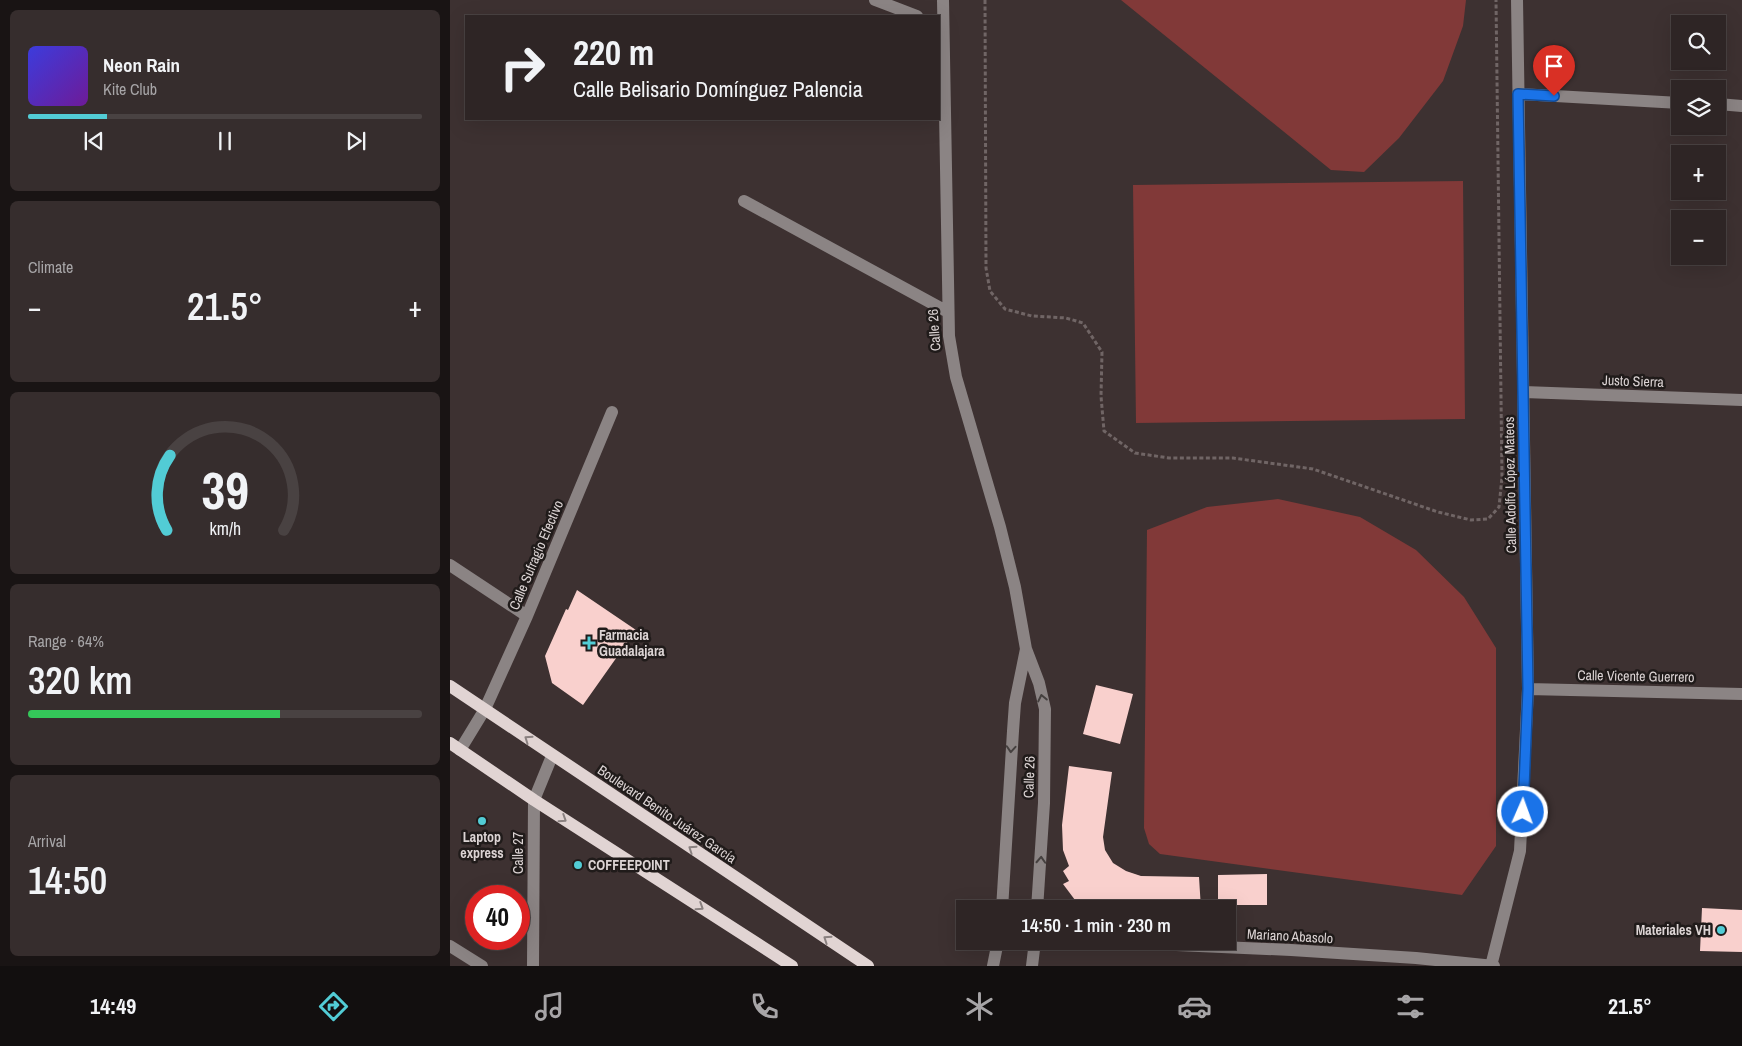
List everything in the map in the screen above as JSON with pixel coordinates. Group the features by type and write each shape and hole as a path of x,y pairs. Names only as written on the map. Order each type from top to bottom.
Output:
{"main road":[{"name":"Boulevard Benito Juárez García","path":"450,686 868,966"},
{"path":"455,746 534,800 792,966"}],"street":[{"path":"875,0 914,15"},
{"name":"Calle 26","path":"943,0 941,26 950,347 956,377 1000,527 1026,648 1039,683 1045,709 1044,803 1039,900"},
{"name":"Calle Adolfo López Mateos","path":"1492,966 1520,851 1528,689 1517,0"},
{"path":"1518,94 1671,102"},
{"path":"1726,105 1742,106"},
{"path":"744,201 948,312"},
{"name":"Justo Sierra","path":"1523,392 1742,400"},
{"name":"Calle Sufragio Efectivo","path":"455,746 485,709 527,616 612,412"},
{"path":"450,565 527,616"},
{"name":"Calle 26","path":"1003,900 1012,731 1015,703 1026,648"},
{"name":"Calle Vicente Guerrero","path":"1528,689 1742,694"},
{"path":"534,800 552,756"},
{"name":"Calle 27","path":"532,966 534,800"},
{"path":"450,946 482,966"},
{"name":"Mariano Abasolo","path":"1236,948 1416,958 1492,966"},
{"path":"993,966 996,950"},
{"path":"1032,966 1034,950"}],"path":[{"path":"985,0 986,268 990,291 1005,309 1032,316 1066,318 1084,323 1102,352 1101,396 1104,431 1135,453 1169,458 1233,458 1313,469 1438,512 1471,520 1488,519 1499,507 1502,477 1496,0"}],"shaded area":[{"path":"1121,0 1466,0 1463,26 1443,81 1399,138 1364,172 1331,170"},
{"path":"1463,181 1465,419 1136,423 1133,185"},
{"path":"1278,499 1360,517 1416,550 1464,597 1496,648 1496,846 1462,895 1160,854 1149,844 1144,828 1147,530 1207,507"}],"building":[{"name":"Farmacia Guadalajara","path":"577,590 636,630 583,705 552,683 545,656 566,609 568,610"},
{"path":"1096,685 1133,694 1120,744 1083,734"},
{"path":"1069,766 1112,772 1103,837 1105,850 1113,863 1126,871 1141,876 1199,877 1200,900 1075,900 1063,884 1069,881 1063,871 1069,866 1063,850 1062,825"},
{"path":"1267,874 1267,905 1236,905 1236,900 1218,900 1218,875"},
{"name":"Materiales VH","path":"1702,908 1742,910 1742,952 1700,951"}],"place":[{"name":"Farmacia Guadalajara","path":"589,643"},
{"name":"Laptop express","path":"482,821"},
{"name":"COFFEEPOINT","path":"578,865"},
{"name":"Materiales VH","path":"1721,930"}],"route":[{"path":"1523,812 1528,689 1518,94 1554,96"}]}
